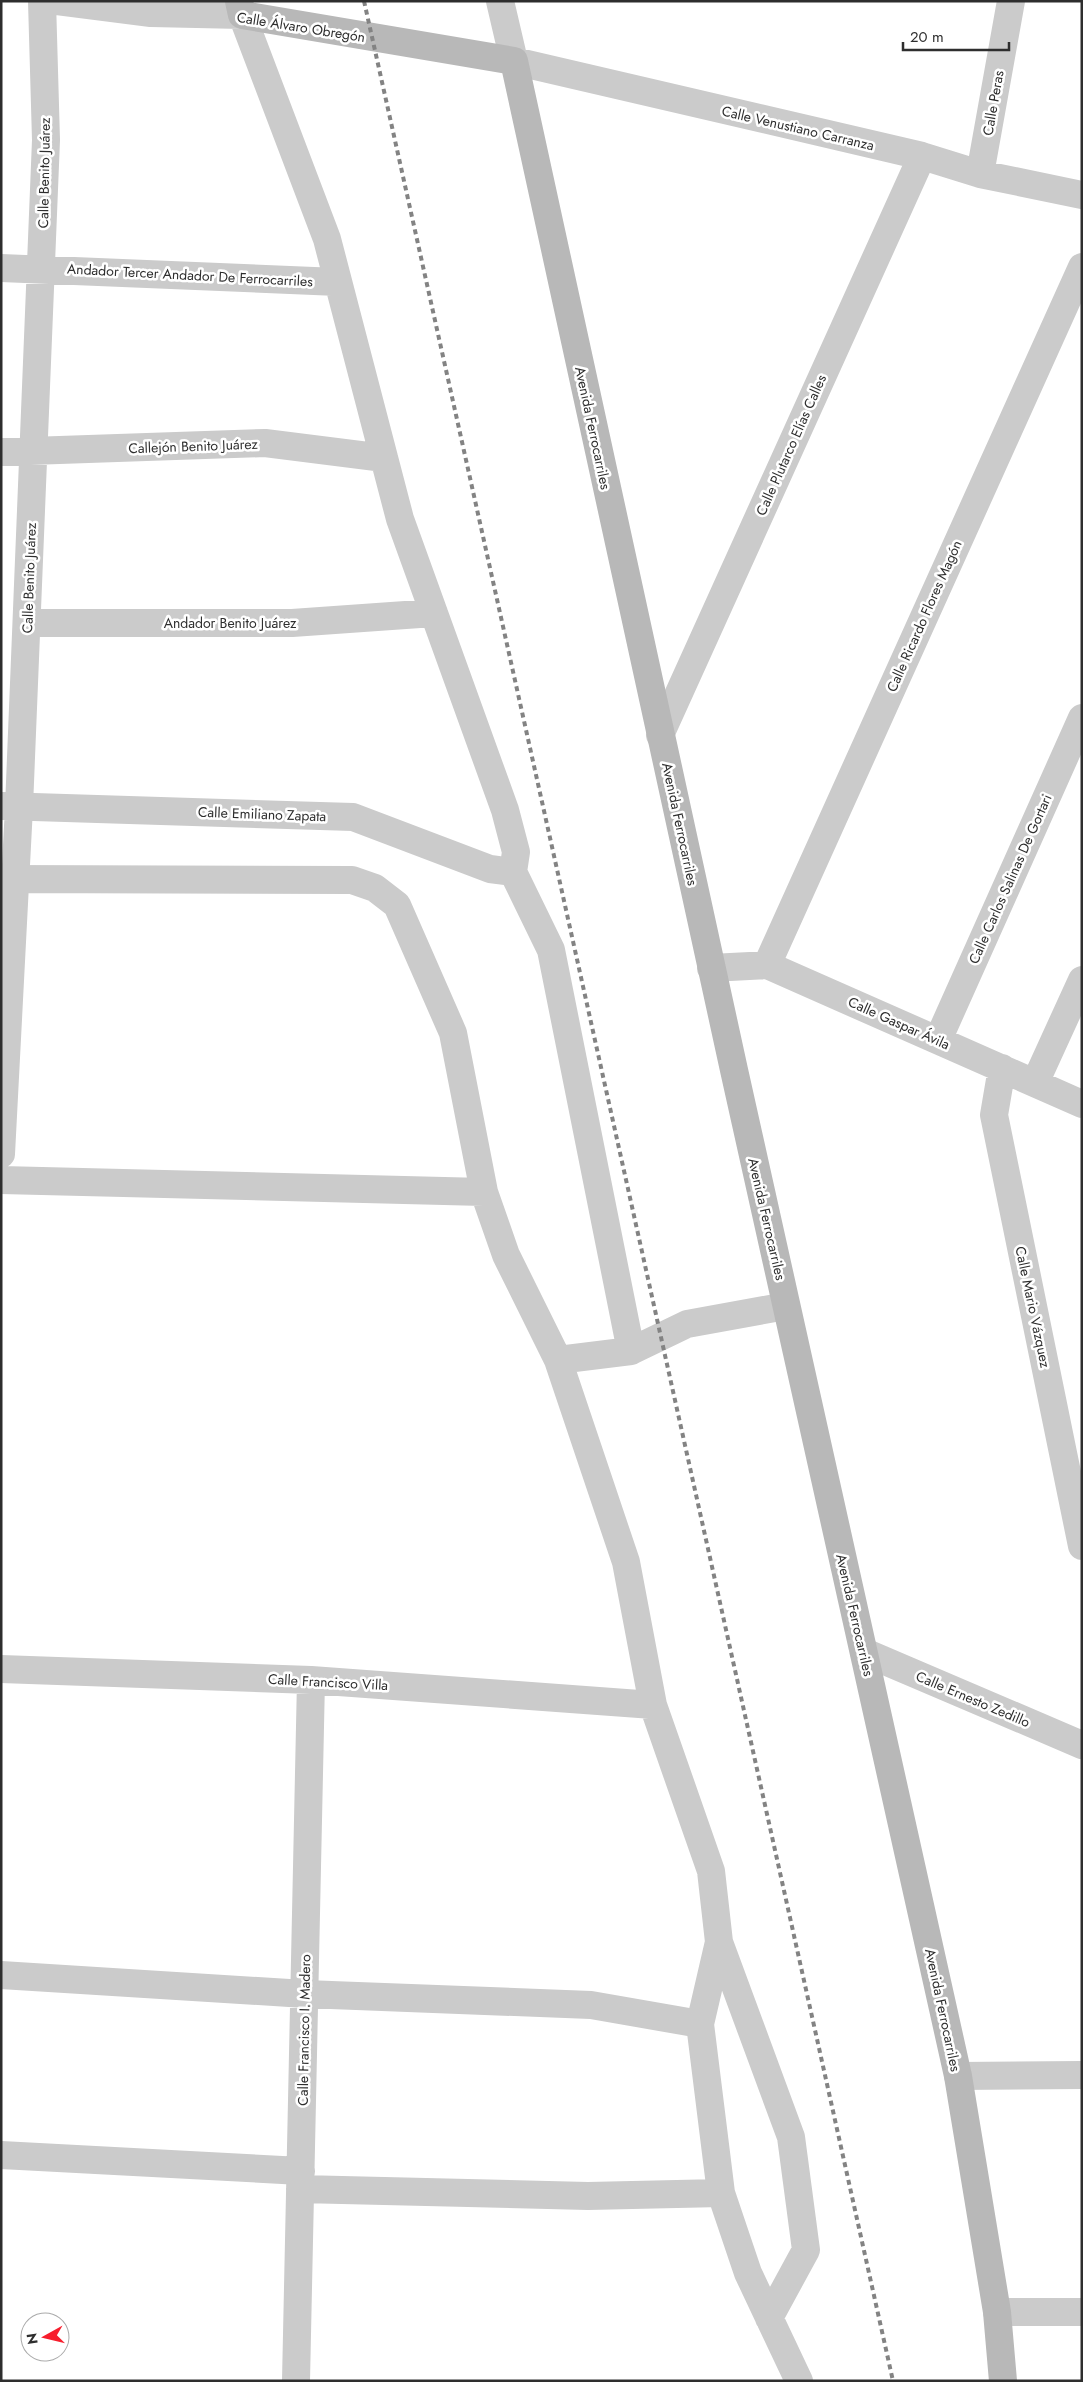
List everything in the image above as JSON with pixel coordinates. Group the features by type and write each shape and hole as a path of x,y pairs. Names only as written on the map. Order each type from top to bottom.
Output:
{"street":[{"name":"Calle Benito Juárez","path":"1,1154 10,807 27,623 46,140 42,1"},
{"name":"Calle Álvaro Obregón","path":"57,1 151,13 240,8 514,61"},
{"path":"500,1 514,61"},
{"name":"Calle Peras","path":"980,174 1011,1"},
{"path":"240,8 327,239 400,519 505,810 516,852 513,872 551,950 631,1351"},
{"name":"Calle Venustiano Carranza","path":"514,61 922,156 980,174 1082,196"},
{"name":"Avenida Ferrocarriles","path":"514,61 786,1306 958,2076 997,2312 1003,2381"},
{"name":"Calle Plutarco Elías Calles","path":"660,734 922,156"},
{"name":"Calle Ricardo Flores Magón","path":"767,965 1082,267"},
{"name":"Andador Tercer Andador De Ferrocarriles","path":"1,268 41,268 338,282"},
{"name":"Callejón Benito Juárez","path":"1,452 34,453 264,443 384,458"},
{"name":"Andador Benito Juárez","path":"27,623 292,623 434,613"},
{"name":"Calle Carlos Salinas De Gortari","path":"938,1040 1082,718"},
{"name":"Calle Emiliano Zapata","path":"10,807 353,817 490,869 513,872"},
{"path":"8,879 352,880 375,888 397,905 453,1033 484,1192 506,1255 558,1360 626,1562 653,1705 711,1871 720,1942 791,2137 806,2250 769,2318"},
{"name":"Calle Gaspar Ávila","path":"712,968 767,965 1082,1104"},
{"path":"1035,1083 1082,980"},
{"name":"Calle Mario Vázquez","path":"1002,1068 994,1115 1082,1546"},
{"path":"1,1180 484,1192"},
{"path":"558,1360 631,1351 687,1324 786,1306"},
{"name":"Calle Ernesto Zedillo","path":"864,1652 1082,1746"},
{"name":"Calle Francisco Villa","path":"1,1669 311,1680 653,1705"},
{"name":"Calle Francisco I. Madero","path":"296,2381 311,1680"},
{"path":"720,1942 700,2024 721,2193 748,2273 799,2381"},
{"path":"1,1975 305,1994 592,2005 700,2024"},
{"path":"958,2076 1082,2074"},
{"path":"1,2155 301,2180 588,2196 721,2193"},
{"path":"997,2312 1082,2312"}],"railway":[{"path":"364,1 893,2381"}]}
